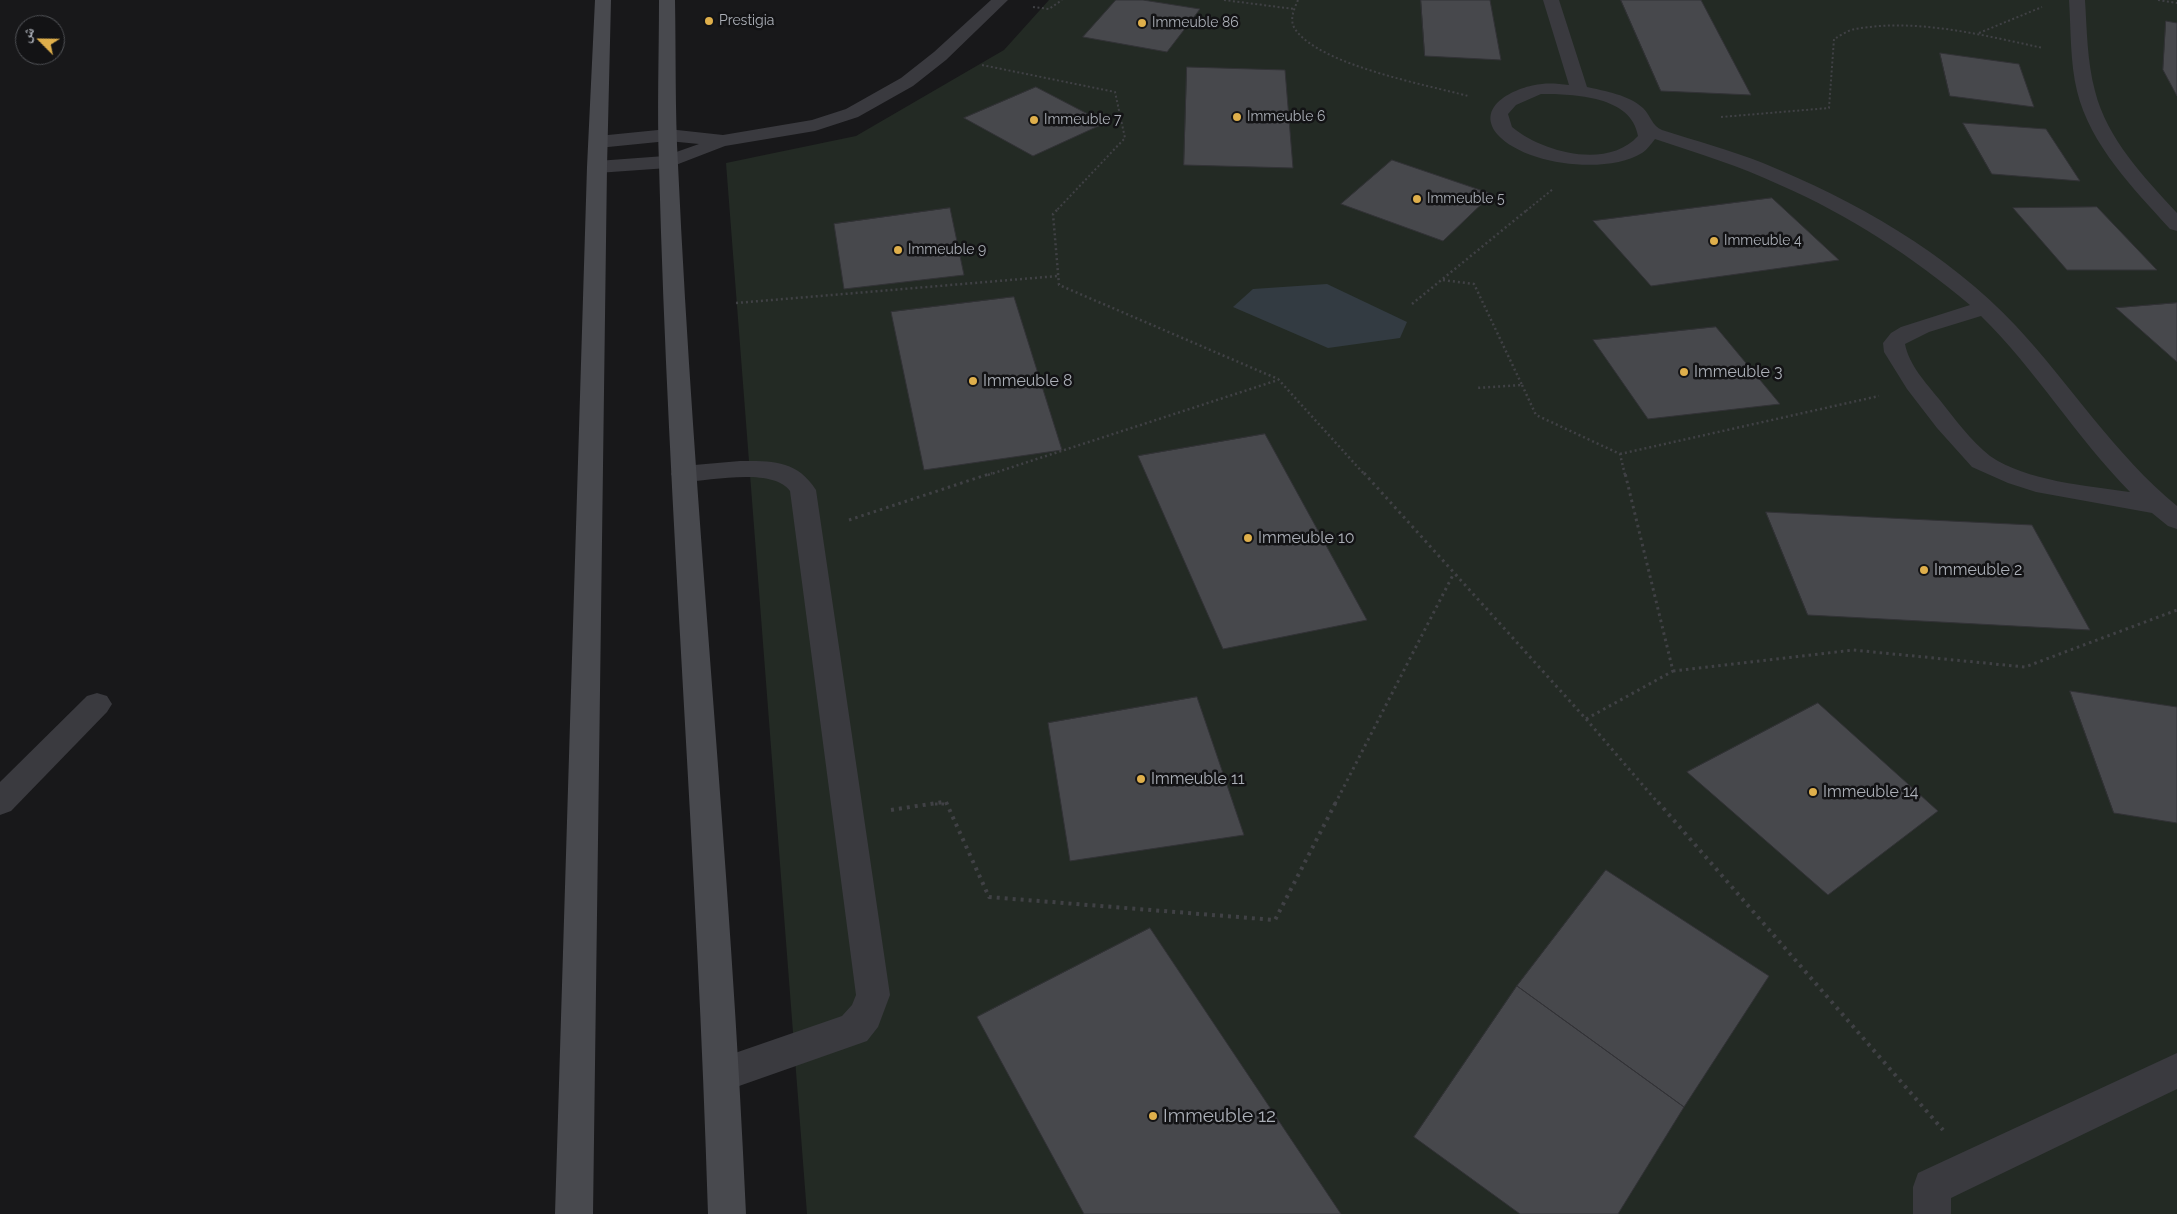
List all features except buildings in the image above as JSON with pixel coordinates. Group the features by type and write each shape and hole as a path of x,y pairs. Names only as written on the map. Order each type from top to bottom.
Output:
{"street":[{"path":"574,1214 597,155 603,0"},
{"path":"667,0 668,148 683,474 722,1074 727,1214"},
{"path":"597,155 723,142 815,125 852,113 907,82 940,56 1000,0"},
{"path":"1551,0 1578,90"},
{"path":"2077,3 2086,91 2098,122 2116,150 2177,225"},
{"path":"1648,131 1644,142 1633,152 1614,158 1589,159 1551,154 1518,141 1500,123 1499,117 1502,106 1513,97 1530,91 1552,89 1578,90 1604,96 1626,106 1641,118 1648,131 1757,167 1831,202 1919,256 1986,308 2027,353 2112,460 2158,505 2177,520"},
{"path":"597,155 723,142"},
{"path":"1986,308 1929,324 1901,336 1894,342 1893,349 1919,387 1963,443 1982,461 2014,477 2051,486 2158,505"},
{"path":"683,474 768,470 794,478 803,490 873,995 866,1015 854,1029 722,1074"},
{"path":"0,802 97,704"},
{"path":"1932,1214 1932,1186 2177,1070"}],"path":[{"path":"1224,0 1294,9"},
{"path":"1298,0 1292,19 1304,40 1336,58 1502,106"},
{"path":"2158,0 2177,3"},
{"path":"1978,34 2052,4 2077,3"},
{"path":"1713,118 1829,108 1834,39 1853,29 1898,26 1960,30 2082,56"},
{"path":"940,56 1115,92 1125,138 1053,214 1059,285 1278,379 1586,719 1974,1167"},
{"path":"1412,304 1589,159"},
{"path":"736,303 1058,276"},
{"path":"1442,280 1474,284 1536,415 1620,454 1919,387"},
{"path":"809,533 1278,379"},
{"path":"1476,388 1522,385"},
{"path":"1620,454 1673,671"},
{"path":"848,816 946,802 989,897 1275,920 1454,573"},
{"path":"1586,719 1673,671 1853,650 2025,667 2177,610"}],"shaded area":[{"path":"1049,0 2177,0 2177,1214 807,1214 726,163 856,136 1004,50"},
{"path":"1327,284 1407,322 1400,338 1328,348 1233,307 1253,289"}],"place":[{"name":"Prestigia","path":"709,21"},
{"name":"Immeuble 86","path":"1142,23"},
{"name":"Immeuble 6","path":"1237,117"},
{"name":"Immeuble 7","path":"1034,120"},
{"name":"Immeuble 5","path":"1417,199"},
{"name":"Immeuble 4","path":"1714,241"},
{"name":"Immeuble 9","path":"898,250"},
{"name":"Immeuble 3","path":"1684,372"},
{"name":"Immeuble 8","path":"973,381"},
{"name":"Immeuble 10","path":"1248,538"},
{"name":"Immeuble 2","path":"1924,570"},
{"name":"Immeuble 11","path":"1141,779"},
{"name":"Immeuble 14","path":"1813,792"},
{"name":"Immeuble 12","path":"1153,1116"}]}
